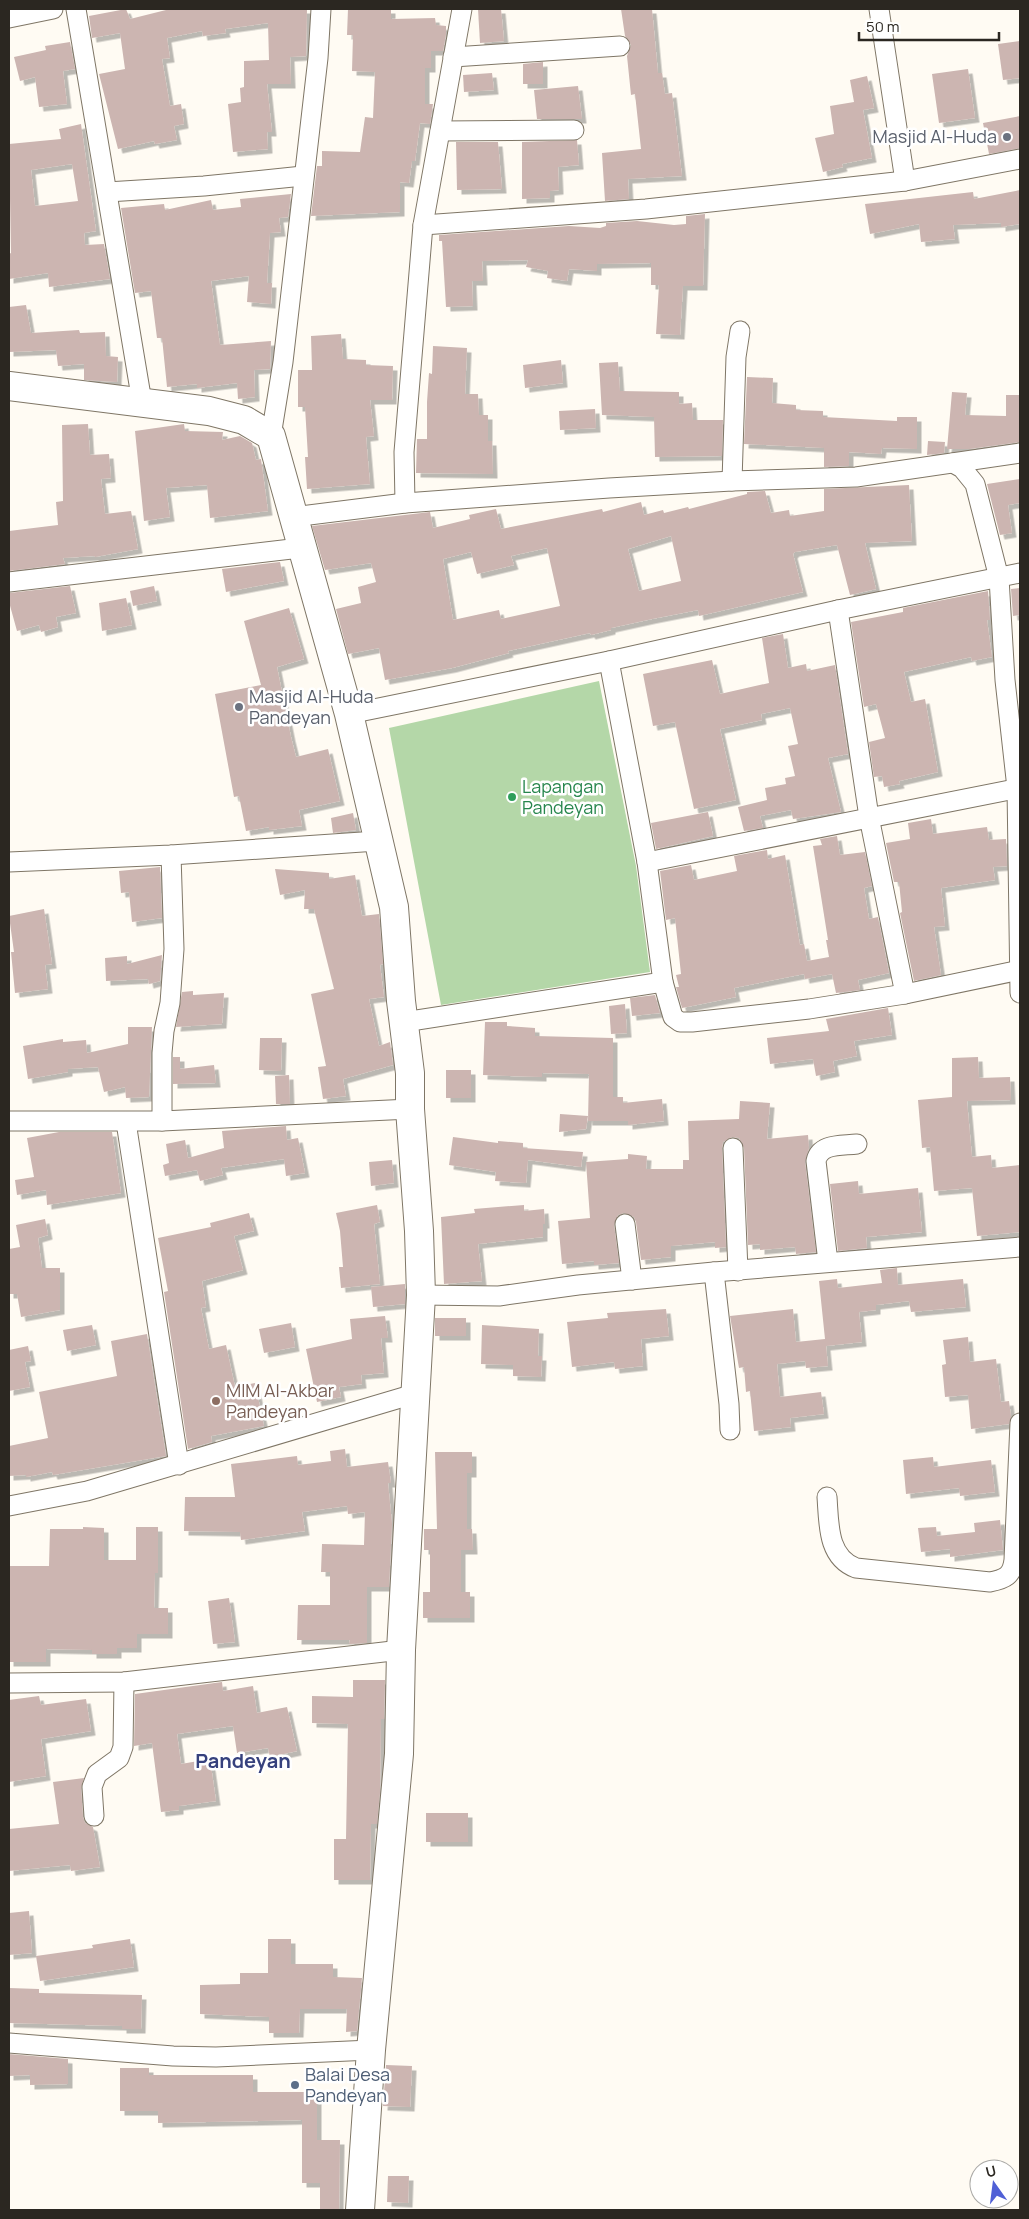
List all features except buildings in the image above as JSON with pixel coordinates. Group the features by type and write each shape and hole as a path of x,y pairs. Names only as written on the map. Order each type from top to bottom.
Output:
{"street":[{"path":"9,18 53,9"},
{"path":"76,9 142,402"},
{"path":"321,9 318,58 303,176 284,362 271,436 300,548 349,714 394,907 410,1073 410,1108 421,1295 401,1650 399,1754 371,2050 360,2210"},
{"path":"405,503 404,452 423,225 462,9"},
{"path":"879,9 905,181"},
{"path":"453,57 620,46"},
{"path":"440,132 574,130"},
{"path":"423,225 646,209 905,181 1020,159"},
{"path":"107,192 204,186 303,176"},
{"path":"732,481 736,357 740,331"},
{"path":"9,386 188,407 244,420 271,436"},
{"path":"293,517 405,503 732,481 856,478 1020,453"},
{"path":"953,463 962,468 975,484 999,578 1005,680 1019,788 1020,993"},
{"path":"9,582 300,548"},
{"path":"349,714 609,662 838,610 1020,574"},
{"path":"838,610 869,817 905,994"},
{"path":"609,662 647,862 663,982 674,1017 680,1022 809,1009 905,994 1019,970"},
{"path":"647,862 1019,788"},
{"path":"9,862 171,855 378,840"},
{"path":"162,1122 162,1053 164,1031 170,1003 174,949 171,855"},
{"path":"404,1022 663,982"},
{"path":"9,1121 162,1122 410,1108"},
{"path":"126,1122 179,1465"},
{"path":"828,1262 816,1161 818,1154 823,1148 857,1144"},
{"path":"733,1148 738,1271"},
{"path":"625,1224 632,1280"},
{"path":"421,1295 499,1296 714,1272 1020,1247"},
{"path":"714,1272 729,1404 730,1430"},
{"path":"9,1506 87,1491 414,1394"},
{"path":"827,1497 832,1544 846,1564 856,1568 990,1582 1004,1580 1013,1570 1018,1527 1020,1423"},
{"path":"9,1683 124,1682 401,1650"},
{"path":"94,1816 92,1787 98,1774 119,1758 123,1747 124,1682"},
{"path":"9,2043 173,2056 371,2050"}],"green space":[{"name":"Lapangan Pandeyan","path":"599,681 636,866 650,972 441,1005 389,728"}],"place":[{"name":"Masjid Al-Huda","path":"1007,137"},
{"name":"Masjid Al-Huda Pandeyan","path":"239,707"},
{"name":"Lapangan Pandeyan","path":"512,797"},
{"name":"MIM Al-Akbar Pandeyan","path":"216,1401"},
{"name":"Balai Desa Pandeyan","path":"295,2085"}],"district":[{"name":"Pandeyan","path":"243,1761"}]}
